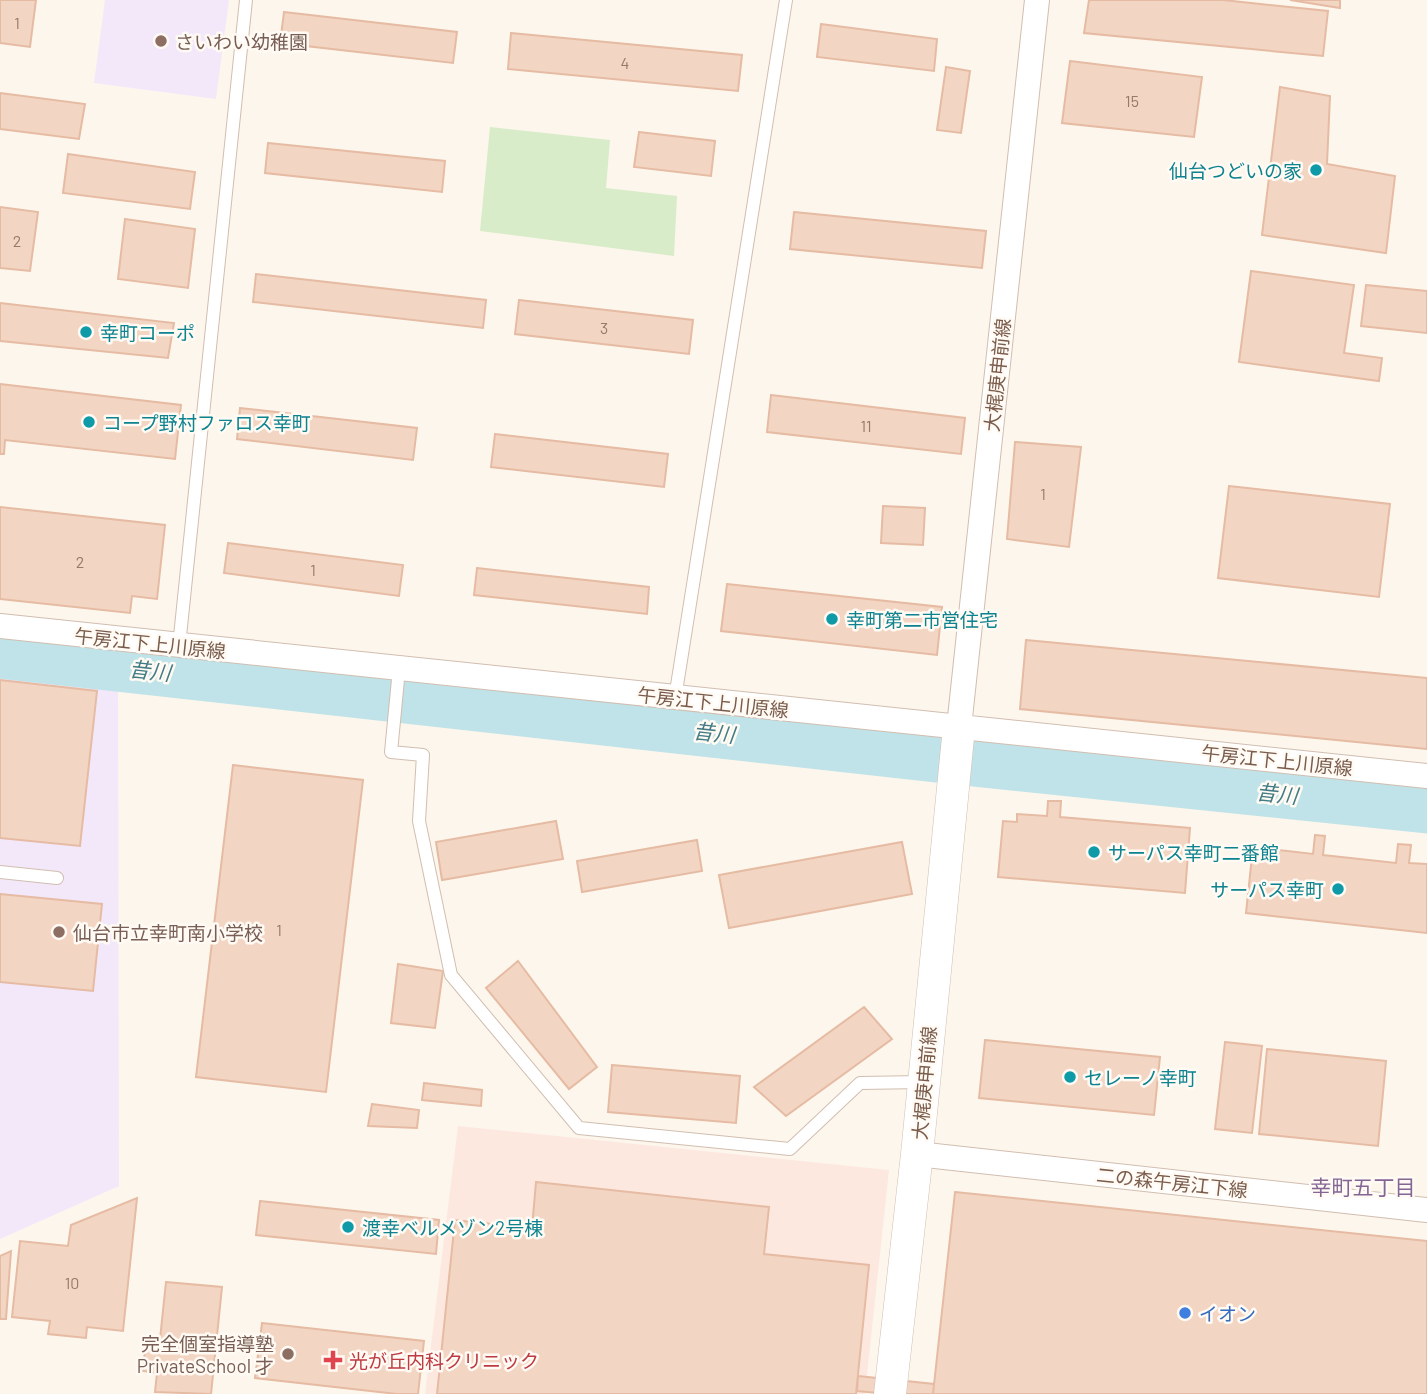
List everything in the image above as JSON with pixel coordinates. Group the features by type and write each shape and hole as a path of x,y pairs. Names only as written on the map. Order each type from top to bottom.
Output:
{"street":[{"name":"大梶庚申前線","path":"890,1394 1037,0"},
{"name":"午房江下上川原線","path":"0,626 179,646 398,678 675,698 956,750 1427,776"},
{"name":"二の森午房江下線","path":"917,1154 1427,1210"}],"lane":[{"path":"179,646 246,0"},
{"path":"675,698 786,0"},
{"path":"398,678 391,752 423,755 419,821 451,975 579,1128 790,1149 860,1083 923,1082"},
{"path":"0,872 57,878"}],"shaded area":[{"name":"さいわい幼稚園","path":"105,0 229,0 216,99 94,83"},
{"name":"仙台市立幸町南小学校","path":"0,667 118,678 119,1186 0,1239"},
{"path":"458,1126 889,1170 865,1394 425,1394"}],"green space":[{"path":"490,127 610,140 606,188 677,196 674,256 480,231"}],"building":[{"path":"0,0 36,0 30,47 0,43"},
{"path":"1089,0 1223,0 1328,11 1323,56 1084,33"},
{"path":"1290,0 1340,0 1340,8"},
{"path":"284,12 457,32 453,63 280,43"},
{"path":"821,24 937,39 934,71 817,57"},
{"path":"511,33 742,55 738,91 508,69"},
{"path":"1070,61 1202,77 1194,137 1062,123"},
{"path":"946,67 970,71 961,133 937,130"},
{"name":"仙台つどいの家","path":"1280,87 1330,96 1327,164 1395,176 1386,253 1262,235"},
{"path":"0,93 85,104 79,139 0,129"},
{"path":"639,132 715,141 711,176 634,167"},
{"path":"268,143 445,161 442,192 265,173"},
{"path":"68,154 195,172 190,209 63,193"},
{"path":"0,207 38,212 30,271 0,268"},
{"path":"794,212 986,231 982,268 790,249"},
{"path":"125,219 195,229 188,288 118,279"},
{"path":"1251,271 1354,285 1344,353 1382,358 1379,381 1239,362"},
{"path":"256,274 486,300 483,328 253,302"},
{"path":"1366,285 1427,291 1427,333 1361,326"},
{"path":"519,300 693,320 689,354 515,334"},
{"name":"幸町コーポ","path":"0,303 174,323 168,358 0,341"},
{"name":"コープ野村ファロス幸町","path":"0,384 181,405 175,459 5,440 4,454 0,454"},
{"path":"771,395 965,418 961,454 767,432"},
{"path":"240,408 417,428 413,460 237,439"},
{"path":"495,434 668,454 664,487 491,467"},
{"path":"1015,442 1081,447 1069,547 1007,539"},
{"path":"1229,486 1390,504 1379,597 1218,578"},
{"path":"883,506 925,508 923,545 881,543"},
{"path":"0,507 165,525 157,599 132,596 130,613 0,599"},
{"path":"228,543 403,565 399,596 224,573"},
{"path":"477,568 649,587 647,614 474,595"},
{"name":"幸町第二市営住宅","path":"727,584 942,607 937,655 721,631"},
{"path":"1026,640 1427,678 1427,749 1020,709"},
{"path":"0,680 97,691 80,846 0,838"},
{"path":"233,765 363,780 326,1092 196,1077"},
{"name":"サーパス幸町二番館","path":"1048,801 1061,801 1060,817 1190,828 1185,893 998,877 1003,821 1017,822 1017,814 1047,816"},
{"path":"556,821 563,859 442,880 436,842"},
{"name":"サーパス幸町","path":"1315,835 1325,836 1323,855 1396,863 1398,844 1411,845 1409,863 1427,864 1427,933 1246,913 1253,847 1313,854"},
{"path":"697,840 702,871 582,892 577,861"},
{"path":"902,842 912,894 729,928 719,875"},
{"path":"0,894 102,904 93,991 0,982"},
{"path":"518,961 597,1067 569,1089 486,988"},
{"path":"398,964 443,971 435,1028 391,1023"},
{"path":"864,1007 892,1039 786,1116 754,1087"},
{"name":"セレーノ幸町","path":"985,1040 1160,1057 1154,1115 979,1098"},
{"path":"1225,1042 1262,1046 1252,1133 1215,1129"},
{"path":"1267,1049 1386,1061 1378,1146 1259,1134"},
{"path":"612,1065 740,1076 736,1123 608,1112"},
{"path":"424,1083 482,1090 481,1106 422,1100"},
{"path":"372,1104 419,1110 417,1128 368,1126"},
{"path":"536,1182 769,1207 764,1254 869,1265 856,1394 437,1394 455,1220 532,1228"},
{"name":"イオン","path":"955,1192 1427,1241 1427,1394 933,1394"},
{"path":"137,1198 123,1331 87,1327 86,1338 48,1334 50,1321 12,1317 20,1241 68,1246 71,1225"},
{"name":"渡幸ベルメゾン2号棟","path":"260,1201 439,1220 436,1254 256,1235"},
{"path":"11,1251 6,1319 0,1319 0,1256"},
{"path":"166,1282 222,1287 211,1394 155,1392 157,1373 143,1371 146,1337 160,1339"},
{"path":"262,1323 424,1341 418,1394 255,1378"},
{"path":"858,1376 934,1384 933,1394 857,1391"}],"waterway":[{"name":"昔川","path":"0,654 954,760 1427,809"}],"place":[{"name":"さいわい幼稚園","path":"161,41"},
{"name":"仙台つどいの家","path":"1316,170"},
{"name":"幸町コーポ","path":"86,332"},
{"name":"コープ野村ファロス幸町","path":"89,422"},
{"name":"幸町第二市営住宅","path":"832,619"},
{"name":"サーパス幸町二番館","path":"1094,852"},
{"name":"サーパス幸町","path":"1338,889"},
{"name":"仙台市立幸町南小学校","path":"59,932"},
{"name":"セレーノ幸町","path":"1070,1077"},
{"name":"渡幸ベルメゾン2号棟","path":"348,1227"},
{"name":"イオン","path":"1185,1313"},
{"name":"完全個室指導塾 PrivateSchool 才","path":"288,1354"},
{"name":"光が丘内科クリニック","path":"333,1360"}],"district":[{"name":"幸町五丁目","path":"1363,1186"}]}
